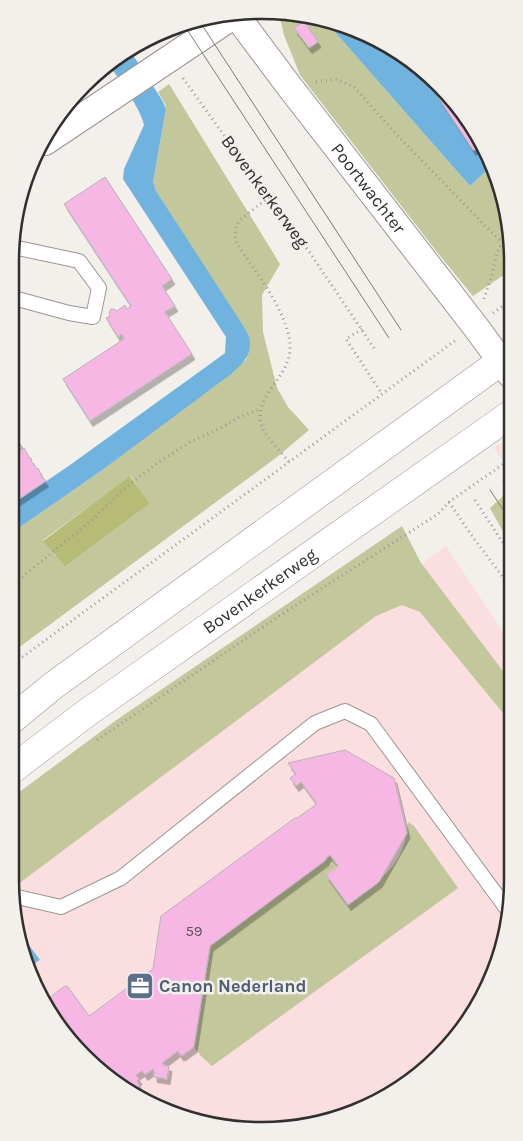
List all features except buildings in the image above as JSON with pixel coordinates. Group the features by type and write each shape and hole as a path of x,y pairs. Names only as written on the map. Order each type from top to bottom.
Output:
{"main road":[{"path":"19,714 62,679 504,366"},
{"name":"Bovenkerkerweg","path":"19,763 88,712 504,419"}],"street":[{"name":"Poortwachter","path":"238,20 475,326 504,359"},
{"path":"54,136 224,22"}],"lane":[{"path":"19,248 79,261 99,288 93,317 19,300"},
{"path":"19,897 61,907 121,878 315,723 345,711 371,724 503,903"}],"path":[{"name":"Bovenkerkerweg","path":"162,63 193,93 310,253 376,351"},
{"path":"19,659 475,326 492,275 496,254 502,242 397,135 354,87 336,79 289,86"},
{"path":"269,197 236,224 234,235 237,244 270,294 288,329 290,346 287,363 265,397 260,418 264,430 289,462"},
{"path":"362,329 346,339 382,394"},
{"path":"19,579 156,464 190,442 240,417 261,409"},
{"path":"92,742 282,614 438,514 449,502 504,464"},
{"path":"475,500 504,545"},
{"path":"449,502 504,578"}],"shaded area":[{"path":"504,441 504,463 494,448"},
{"path":"446,546 504,633 504,895 500,927 491,958 472,1001 444,1040 409,1072 383,1090 354,1104 309,1118 277,1122 246,1122 214,1118 169,1104 140,1090 114,1072 79,1040 51,1001 37,972 23,927 19,895 19,855"}],"green space":[{"path":"280,19 289,21 290,23 293,21 309,23 333,30 470,186 487,171 500,214 504,246 504,275 473,296 300,75 284,35"},
{"path":"169,84 280,264 262,295 263,332 277,388 288,407 309,430 277,457 19,647 19,528 101,471 246,360 250,342 156,191 153,182 166,109 158,92","holes":["131,476 150,503 56,556 43,540"]},
{"path":"130,476 150,503 65,566 43,541"},
{"path":"504,496 504,533 490,508"},
{"path":"402,526 421,563 504,672 504,714 420,612 402,605 376,616 19,884 19,792 115,721"},
{"path":"408,822 414,826 458,888 212,1066 194,1047 211,944 331,855 338,865 326,874 347,902 370,887 389,871 402,850"}],"water":[{"path":"333,30 354,37 383,51 422,79 433,90 474,151 477,149 486,169 487,171 470,186"},
{"path":"133,56 166,109 153,182 156,191 244,327 250,340 249,352 245,360 231,374 101,471 19,528 19,500 225,353 226,337 123,179 124,169 144,125 135,103 113,70"},
{"path":"27,943 40,960 34,965"}],"tram line":[{"path":"203,26 401,330"},
{"path":"188,31 389,338"},
{"path":"490,490 504,511"}],"place":[{"name":"Canon Nederland","path":"140,986"}]}
